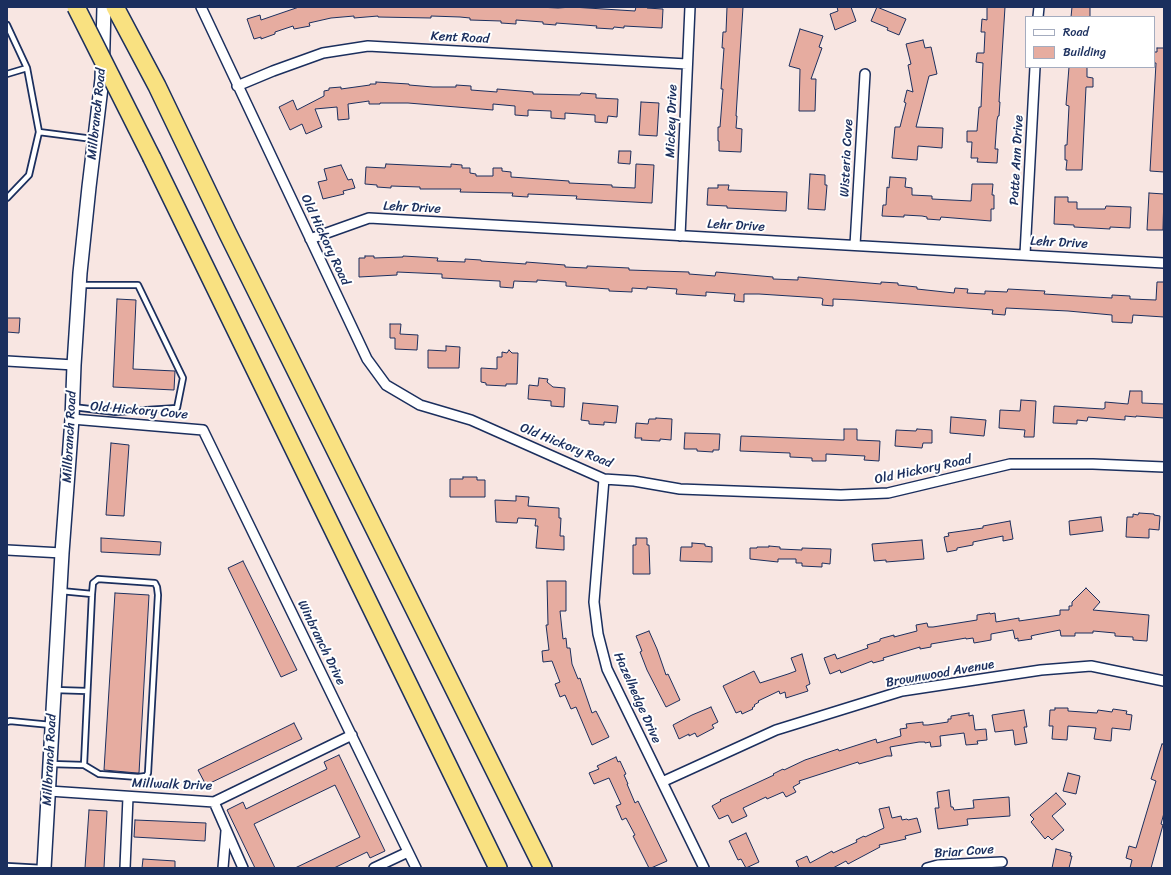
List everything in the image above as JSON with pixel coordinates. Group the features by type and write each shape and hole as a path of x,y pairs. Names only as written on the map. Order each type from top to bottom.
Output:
{"highway":[{"path":"76,7 152,158 498,868"},
{"path":"115,7 157,86 230,239 543,868"}],"main road":[{"name":"Millbranch Road","path":"44,868 74,365 94,139 102,79 104,7"}],"street":[{"name":"Old Hickory Road","path":"201,7 367,359 386,385 420,405 472,420 604,479 634,481 680,489 841,495 888,493 1010,464 1093,464 1164,467"},
{"name":"Mickey Drive","path":"680,236 690,7"},
{"name":"Kent Road","path":"237,86 323,53 368,46 687,64"},
{"name":"Patte Ann Drive","path":"1025,254 1035,68"},
{"name":"Wisteria Cove","path":"855,245 865,74"},
{"name":"Lehr Drive","path":"310,239 369,218 1164,263"},
{"path":"7,361 74,365"},
{"name":"Old Hickory Cove","path":"72,413 203,430"},
{"name":"Winbranch Drive","path":"203,430 416,868"},
{"name":"Hazelhedge Drive","path":"604,479 594,602 598,634 607,669 704,868"},
{"path":"7,550 62,553"},
{"name":"Brownwood Avenue","path":"662,782 776,730 902,691 1041,670 1091,666 1148,676 1164,681"},
{"name":"Millwalk Drive","path":"49,791 214,802 352,735"},
{"path":"125,868 128,796"},
{"path":"214,802 243,868"},
{"path":"223,868 226,830"},
{"path":"374,868 408,852"},
{"name":"Briar Cove","path":"927,868 938,865 1002,862"}],"lane":[{"path":"7,25 27,68 39,132 29,175 7,198"},
{"path":"7,74 27,68"},
{"path":"39,132 94,139"},
{"path":"72,413 177,408 183,378 138,285 80,285"},
{"path":"50,764 84,765 99,774 138,777 146,776 148,773 158,595 155,583 98,579 93,583 84,765"},
{"path":"60,591 92,594"},
{"path":"54,690 87,691"},
{"path":"7,722 52,725"},
{"path":"7,866 44,868"}],"building":[{"path":"299,7 572,7 635,11 636,7 663,9 662,28 624,26 624,28 614,27 613,29 596,28 597,26 556,23 556,25 543,24 543,22 516,20 516,24 501,23 501,21 470,20 470,18 460,17 431,16 431,18 378,16 354,18 354,16 331,18 309,23 310,26 294,29 293,26 275,32 275,34 261,39 261,37 254,39 247,19 260,15 261,20"},
{"path":"727,7 743,7 736,116 736,128 742,129 741,152 719,151 718,141 718,127 720,127 723,89 721,89 724,48 722,48 723,32 726,32"},
{"path":"837,7 851,7 856,21 835,30 830,14 838,11"},
{"path":"877,7 906,19 899,35 887,30 888,28 871,21"},
{"path":"987,7 1005,7 1000,102 995,149 998,149 997,163 977,162 978,158 971,158 972,142 967,142 967,131 977,131 979,107 981,107 983,63 976,62 977,53 984,53 985,32 981,32 982,19 987,20"},
{"path":"1072,7 1090,7 1090,16 1071,16"},
{"path":"800,29 823,36 819,47 822,48 811,79 816,79 815,111 799,111 800,69 789,66"},
{"path":"923,40 925,48 931,47 937,74 929,76 916,127 943,128 942,148 918,146 917,160 892,158 895,127 900,127 906,103 904,102 907,90 913,92 908,65 911,64 906,44"},
{"path":"1157,48 1164,48 1164,172 1150,171 1156,63 1155,52 1157,52"},
{"path":"1069,68 1087,68 1087,77 1093,78 1093,87 1086,87 1082,170 1066,170 1067,160 1065,160 1065,145 1067,145 1069,106 1066,105"},
{"path":"376,82 433,87 456,87 456,85 471,86 471,90 497,92 497,89 533,92 533,94 596,94 596,98 618,99 617,117 608,116 607,123 595,122 595,115 565,113 565,119 551,118 551,111 528,110 528,116 515,115 515,106 493,104 493,110 408,103 369,104 369,101 348,104 349,119 338,120 337,107 315,109 322,127 306,134 302,124 290,130 279,107 293,100 297,110 324,96 324,91 329,90 329,88 341,87 341,89 376,84"},
{"path":"641,102 659,103 657,136 639,135"},
{"path":"619,151 631,151 630,164 618,163"},
{"path":"386,164 451,167 451,164 462,165 462,168 470,168 470,173 476,174 476,176 493,176 493,168 502,168 502,171 511,172 511,177 635,188 636,164 654,165 652,203 576,199 577,196 528,194 528,197 512,196 513,193 460,192 461,189 420,189 420,187 391,186 391,188 365,184 366,167 385,168"},
{"path":"341,165 348,180 352,179 355,188 343,191 344,194 323,199 318,182 327,180 324,169"},
{"path":"810,174 825,175 825,185 827,185 825,210 808,209"},
{"path":"890,177 906,178 905,187 912,188 912,195 932,196 932,199 971,201 972,184 993,184 992,195 994,195 994,209 991,209 991,221 941,217 940,220 927,219 927,217 922,216 904,215 904,217 882,216 883,205 886,205 887,187 889,188"},
{"path":"718,185 729,185 728,190 787,192 786,211 727,208 727,206 707,205 708,188 718,188"},
{"path":"1149,193 1164,194 1163,230 1147,230"},
{"path":"1055,197 1068,197 1068,202 1077,202 1077,209 1105,209 1106,206 1131,207 1130,228 1110,227 1110,229 1074,227 1074,225 1054,224"},
{"path":"365,256 374,256 374,258 403,256 438,258 437,261 465,262 465,259 526,264 526,262 565,265 565,267 587,268 587,266 629,268 629,270 689,272 689,274 715,276 716,272 773,277 773,279 798,280 798,277 881,284 881,282 898,283 898,285 917,287 917,289 954,293 955,288 968,289 967,293 985,294 985,291 1007,292 1008,289 1045,291 1044,294 1112,298 1112,295 1130,296 1130,299 1156,300 1157,282 1164,282 1164,317 1133,315 1132,323 1112,322 1112,315 1068,311 1006,308 1005,315 992,314 993,310 854,300 833,299 833,306 822,305 823,299 821,298 759,294 744,294 744,302 734,301 735,294 706,292 706,296 676,294 677,289 647,287 647,289 632,288 632,292 609,291 609,289 566,286 566,282 537,280 537,282 514,281 513,288 500,287 500,281 442,278 442,274 397,272 397,275 359,277 359,258 365,258"},
{"path":"117,299 136,300 133,369 175,371 174,390 113,387"},
{"path":"7,318 20,318 19,333 7,332"},
{"path":"390,324 401,324 400,334 418,335 417,350 395,349 395,338 390,338"},
{"path":"446,346 460,347 459,368 428,368 428,350 446,351"},
{"path":"509,350 512,353 518,353 517,384 506,384 506,386 486,385 486,383 481,382 481,368 497,369 497,357 502,357 502,352 507,353"},
{"path":"539,378 548,379 547,382 553,387 565,388 564,407 551,406 551,401 528,399 529,385 538,386"},
{"path":"1130,391 1142,391 1142,403 1164,404 1164,418 1125,416 1125,420 1088,417 1087,421 1077,420 1077,424 1053,423 1054,406 1103,409 1105,408 1105,402 1128,404"},
{"path":"1021,400 1036,401 1034,437 1024,437 1025,430 999,428 1000,410 1020,411"},
{"path":"583,403 618,406 616,423 604,422 604,425 589,424 589,421 581,420"},
{"path":"951,417 986,420 984,436 950,433"},
{"path":"649,419 672,419 671,440 641,440 642,438 635,438 636,423 648,424"},
{"path":"844,429 857,429 857,440 880,441 879,461 864,460 865,456 826,454 826,461 812,461 812,458 790,457 790,453 740,451 741,436 844,440"},
{"path":"917,429 932,430 932,443 923,443 922,448 895,446 896,430 916,431"},
{"path":"685,433 720,434 719,450 713,450 713,452 697,451 697,449 684,449"},
{"path":"111,443 129,445 124,516 106,515"},
{"path":"463,477 477,477 477,480 485,480 485,497 450,497 450,479 463,479"},
{"path":"516,496 529,497 528,506 559,508 559,518 561,518 560,536 564,536 564,550 536,548 538,526 535,526 536,519 518,518 517,523 496,522 495,500 516,501"},
{"path":"1139,513 1160,516 1159,530 1149,529 1149,538 1126,537 1127,517 1133,517 1133,514 1138,515"},
{"path":"1101,517 1103,531 1070,535 1069,521"},
{"path":"1010,521 1013,539 1003,541 1003,536 973,542 973,545 957,548 957,550 947,552 944,537 949,536 948,533 983,528 983,526"},
{"path":"101,538 161,542 160,555 101,552"},
{"path":"636,538 647,538 647,545 649,545 650,574 633,574 633,545 636,545"},
{"path":"922,540 924,559 886,562 886,560 874,561 872,544"},
{"path":"692,543 705,544 705,546 712,547 712,562 680,561 681,547 692,547"},
{"path":"769,546 780,547 780,549 831,549 830,564 822,563 822,567 802,566 802,563 796,563 796,559 778,559 778,562 750,559 750,548"},
{"path":"243,561 297,670 281,677 228,568"},
{"path":"547,581 566,581 566,611 560,611 563,639 566,638 567,648 570,648 572,664 578,679 580,678 592,713 596,711 609,737 592,745 576,707 571,709 565,695 560,697 555,684 560,682 552,661 543,662 542,651 549,650 546,625 548,625"},
{"path":"1086,588 1100,602 1093,610 1149,615 1147,641 1133,640 1133,637 1115,636 1115,633 1093,631 1093,633 1075,633 1075,636 1061,636 1060,630 1031,636 1032,639 1018,641 1018,638 1015,639 1013,630 991,634 991,640 974,643 973,638 966,638 931,644 931,647 920,649 920,647 883,658 884,660 873,663 872,661 841,673 840,670 830,674 824,658 835,654 837,659 868,648 867,645 880,641 880,639 917,631 916,625 927,623 928,627 933,627 977,620 977,615 990,613 995,613 996,622 1019,618 1019,621 1060,615 1060,610 1069,610 1069,606 1072,606 1072,602"},
{"path":"115,593 149,595 139,773 104,770"},
{"path":"649,631 666,675 668,674 680,700 666,707 647,670 636,636"},
{"path":"802,654 810,684 806,686 808,691 786,698 785,692 780,694 779,691 758,701 759,702 752,708 753,709 742,714 741,711 736,713 723,686 754,671 760,683 796,671 791,658"},
{"path":"711,707 718,722 712,725 714,728 697,737 695,733 679,739 673,725"},
{"path":"1055,708 1068,708 1068,711 1097,713 1098,710 1112,712 1113,709 1127,711 1126,714 1132,715 1130,730 1112,728 1111,741 1094,739 1096,728 1068,726 1067,740 1052,739 1053,726 1049,726 1050,710 1055,710"},
{"path":"1024,710 1027,727 1024,727 1027,743 1015,745 1013,730 995,732 992,715"},
{"path":"969,713 969,716 973,715 975,730 986,729 987,740 977,741 978,744 966,745 964,733 940,736 941,746 931,747 930,742 919,742 890,747 892,756 859,764 858,762 799,781 800,783 793,787 796,792 786,797 783,792 767,799 766,797 743,808 747,816 732,823 728,815 719,819 712,806 721,801 720,800 774,775 773,774 783,769 784,770 805,760 876,739 877,743 901,736 900,729 907,728 906,724 923,722 923,725 928,725 948,722 948,719 951,719 951,716"},
{"path":"294,723 302,739 206,785 198,770"},
{"path":"1162,744 1164,744 1164,813 1161,824 1163,825 1151,868 1130,868 1132,860 1126,858 1129,846 1136,848 1156,781 1151,779"},
{"path":"339,755 385,851 370,858 367,852 334,868 295,868 360,837 335,785 254,824 275,868 255,868 227,810 243,802 246,809 327,769 324,762"},
{"path":"616,757 618,762 620,761 626,774 624,775 635,803 638,801 667,861 651,868 649,868 633,836 635,835 626,818 622,820 616,806 621,804 609,778 594,784 589,773 599,769 597,766"},
{"path":"1068,773 1080,776 1076,794 1063,791"},
{"path":"949,790 951,807 953,807 954,810 974,808 973,800 1009,797 1010,816 967,819 968,825 938,829 935,808 939,808 937,792"},
{"path":"1056,793 1066,804 1052,816 1064,830 1052,840 1048,836 1045,839 1031,822 1034,819 1030,815"},
{"path":"889,807 892,818 901,816 902,820 908,820 917,818 921,832 905,836 906,839 879,845 880,847 848,864 846,861 833,868 799,868 796,861 807,856 810,863 832,851 833,853 857,842 856,840 864,836 865,837 884,828 879,809"},
{"path":"89,810 107,811 104,868 85,868"},
{"path":"135,820 206,823 205,841 134,837"},
{"path":"746,833 759,862 746,868 741,859 738,860 729,841"},
{"path":"1056,849 1071,853 1070,856 1072,856 1069,868 1052,868"},
{"path":"143,859 175,861 175,868 142,868"}]}
